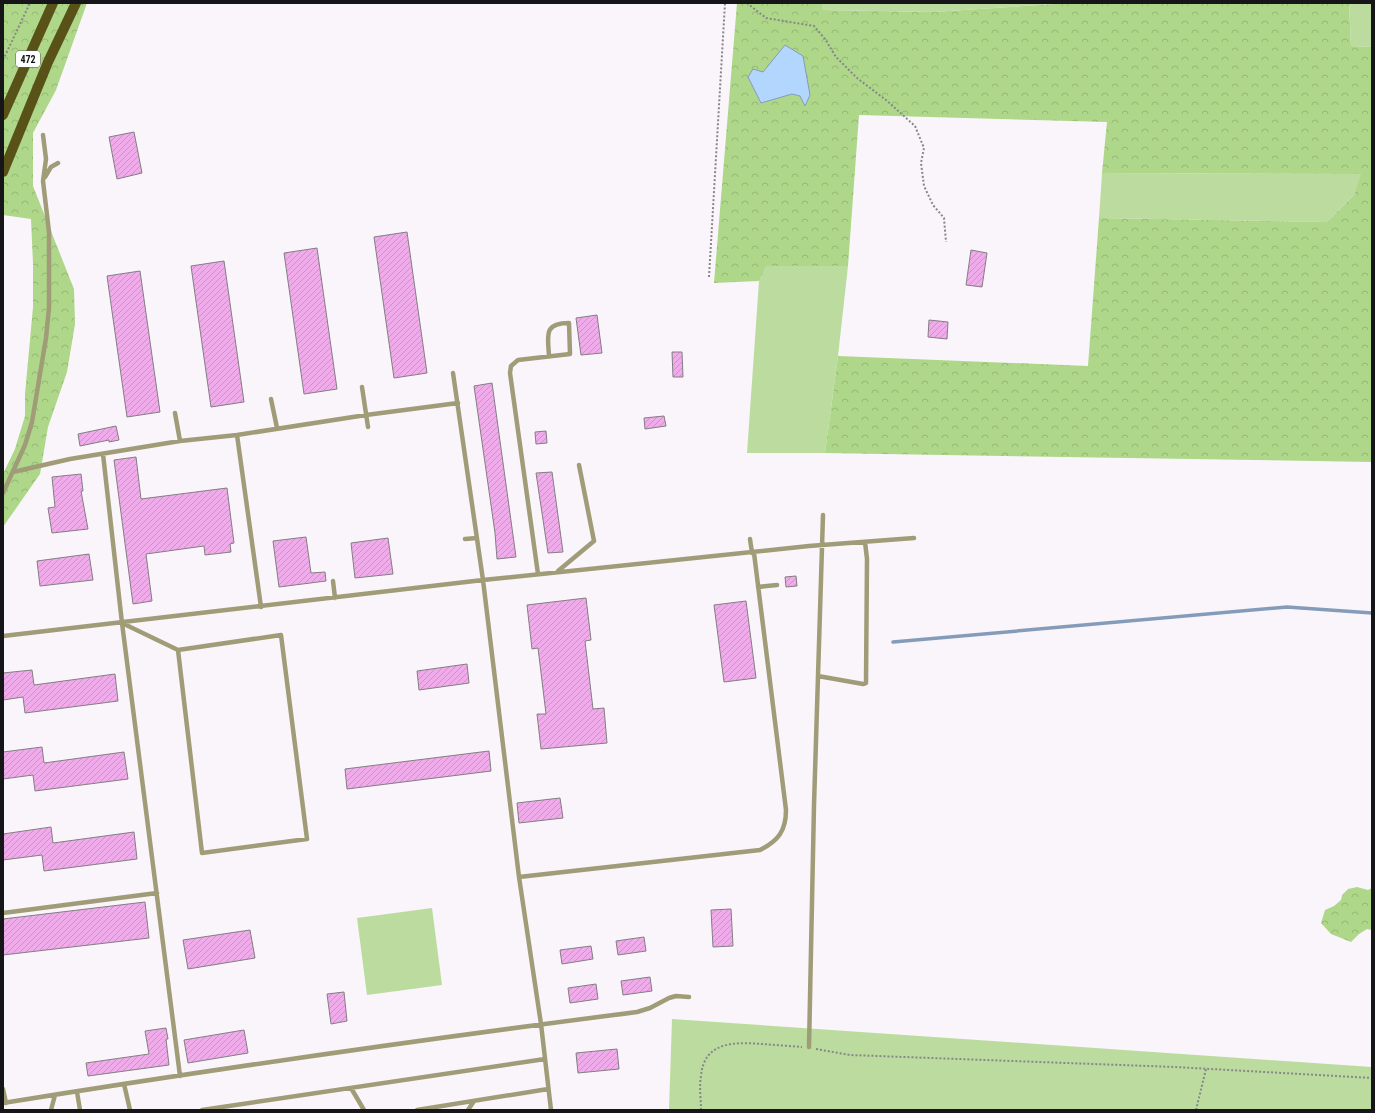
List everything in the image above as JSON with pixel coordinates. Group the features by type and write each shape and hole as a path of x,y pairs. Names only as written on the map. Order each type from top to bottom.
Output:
{"main road":[{"name":"472","path":"3,115 54,3"},
{"name":"472","path":"3,172 48,62 76,3"}],"lane":[{"path":"3,493 25,445 32,422 46,338 49,308 49,232 43,181 46,159 43,135"},
{"path":"43,181 51,167 58,163"},
{"path":"538,574 510,373 511,366 518,360 570,354 569,323 557,324 550,330 548,336 549,356"},
{"path":"453,373 483,580 518,877 541,1024 550,1110"},
{"path":"362,387 368,427"},
{"path":"271,398 277,428"},
{"path":"13,472 70,459 180,441 237,435 366,414 458,403"},
{"path":"175,412 180,441"},
{"path":"237,435 261,607"},
{"path":"103,454 122,623 180,1076"},
{"path":"558,572 594,541 579,465"},
{"path":"809,1048 823,515"},
{"path":"465,539 477,538"},
{"path":"3,636 538,574 914,538"},
{"path":"518,877 760,850 777,839 786,821 786,810 758,587 750,539"},
{"path":"818,676 863,684 866,683 867,567 865,542"},
{"path":"332,581 335,598"},
{"path":"758,587 777,584"},
{"path":"122,623 178,650 281,635 307,839 202,853 178,650"},
{"path":"3,913 157,892"},
{"path":"3,1089 5,1103 124,1084 541,1024 638,1012 650,1008 669,998 676,996 688,997"},
{"path":"202,1110 545,1059"},
{"path":"124,1084 130,1110"},
{"path":"351,1088 364,1110"},
{"path":"417,1110 548,1089"},
{"path":"77,1092 80,1110"},
{"path":"50,1110 55,1095"},
{"path":"468,1110 474,1101"}],"path":[{"path":"3,60 30,3"},
{"path":"709,277 725,3"},
{"path":"747,3 766,18 814,26 825,39 836,58 857,78 886,100 916,126 924,148 921,163 924,186 933,205 944,218 946,242"},
{"path":"701,1110 700,1076 708,1055 717,1048 726,1044 741,1043 809,1048 850,1055 1206,1069 1372,1078"},
{"path":"1196,1110 1206,1069"}],"green space":[{"path":"3,3 87,3 56,90 33,133 33,186 74,289 75,324 67,372 48,427 40,474 3,527 3,474 15,449 25,416 25,394 33,307 33,264 31,219 3,215"},
{"path":"737,3 822,3 823,10 933,12 1069,3 1349,4 1351,46 1372,47 1372,462 825,453 838,356 1088,366 1099,218 1327,222 1354,195 1361,174 1102,173 1107,122 859,115 848,266 767,266 759,281 714,283"},
{"path":"822,3 1069,3 933,12 823,10"},
{"path":"1254,3 1372,3 1372,47 1351,46 1349,4"},
{"path":"1102,173 1362,174 1354,195 1327,222 1099,218"},
{"path":"767,266 848,266 825,453 747,453 759,281"},
{"path":"1357,887 1368,890 1372,888 1372,930 1367,929 1351,942 1331,934 1321,923 1325,910 1334,906 1341,900 1342,895 1348,889"},
{"path":"432,908 442,985 367,995 357,918"},
{"path":"672,1019 1372,1067 1372,1110 669,1110"}],"water":[{"path":"785,45 803,56 810,95 805,106 800,96 792,94 761,103 748,77 753,69 763,72"}],"building":[{"path":"134,132 142,173 117,179 109,137"},
{"path":"407,232 427,373 394,378 374,237"},
{"path":"317,248 337,389 304,394 284,253"},
{"path":"971,250 987,253 982,287 966,285"},
{"path":"224,261 244,402 211,407 191,266"},
{"path":"140,271 160,412 127,417 107,276"},
{"path":"597,315 602,353 581,355 576,318"},
{"path":"929,320 948,322 947,339 928,337"},
{"path":"672,352 682,352 683,377 673,377"},
{"path":"492,383 516,557 497,559 495,533 474,386"},
{"path":"664,416 666,426 645,429 644,418"},
{"path":"116,426 119,440 109,442 109,440 80,446 78,434"},
{"path":"546,431 547,443 536,444 535,432"},
{"path":"136,457 141,499 227,488 234,543 230,544 231,552 205,555 204,546 146,554 152,601 133,604 114,460"},
{"path":"552,472 563,552 548,553 536,473"},
{"path":"81,474 83,491 81,491 88,529 52,533 48,508 55,507 52,477"},
{"path":"306,537 311,573 325,572 326,581 279,587 273,541"},
{"path":"388,538 393,574 355,578 351,543"},
{"path":"89,554 93,580 40,586 37,561"},
{"path":"796,576 797,586 786,587 785,577"},
{"path":"586,598 591,640 585,641 593,709 604,708 607,743 541,749 537,714 546,714 538,648 532,649 527,605"},
{"path":"746,601 756,678 724,682 714,605"},
{"path":"467,664 469,683 419,690 417,671"},
{"path":"32,670 34,685 115,674 118,701 25,713 23,697 3,700 3,673"},
{"path":"42,747 44,763 124,752 128,779 35,791 33,775 3,779 3,752"},
{"path":"489,751 491,771 347,789 345,769"},
{"path":"560,798 563,818 519,823 517,803"},
{"path":"51,827 53,843 134,832 137,859 44,871 42,855 3,860 3,834"},
{"path":"145,902 149,938 3,955 3,919"},
{"path":"731,909 733,946 713,947 711,910"},
{"path":"250,930 255,958 188,969 183,940"},
{"path":"644,937 646,951 618,955 616,941"},
{"path":"591,946 593,959 562,964 560,950"},
{"path":"650,977 652,991 623,995 621,981"},
{"path":"596,984 598,999 570,1003 568,988"},
{"path":"344,992 347,1021 331,1024 327,994"},
{"path":"166,1028 169,1065 88,1076 86,1063 149,1054 145,1031"},
{"path":"244,1030 248,1053 188,1063 184,1040"},
{"path":"617,1049 619,1069 578,1073 576,1053"}],"waterway":[{"path":"893,642 1287,607 1372,613"}]}
